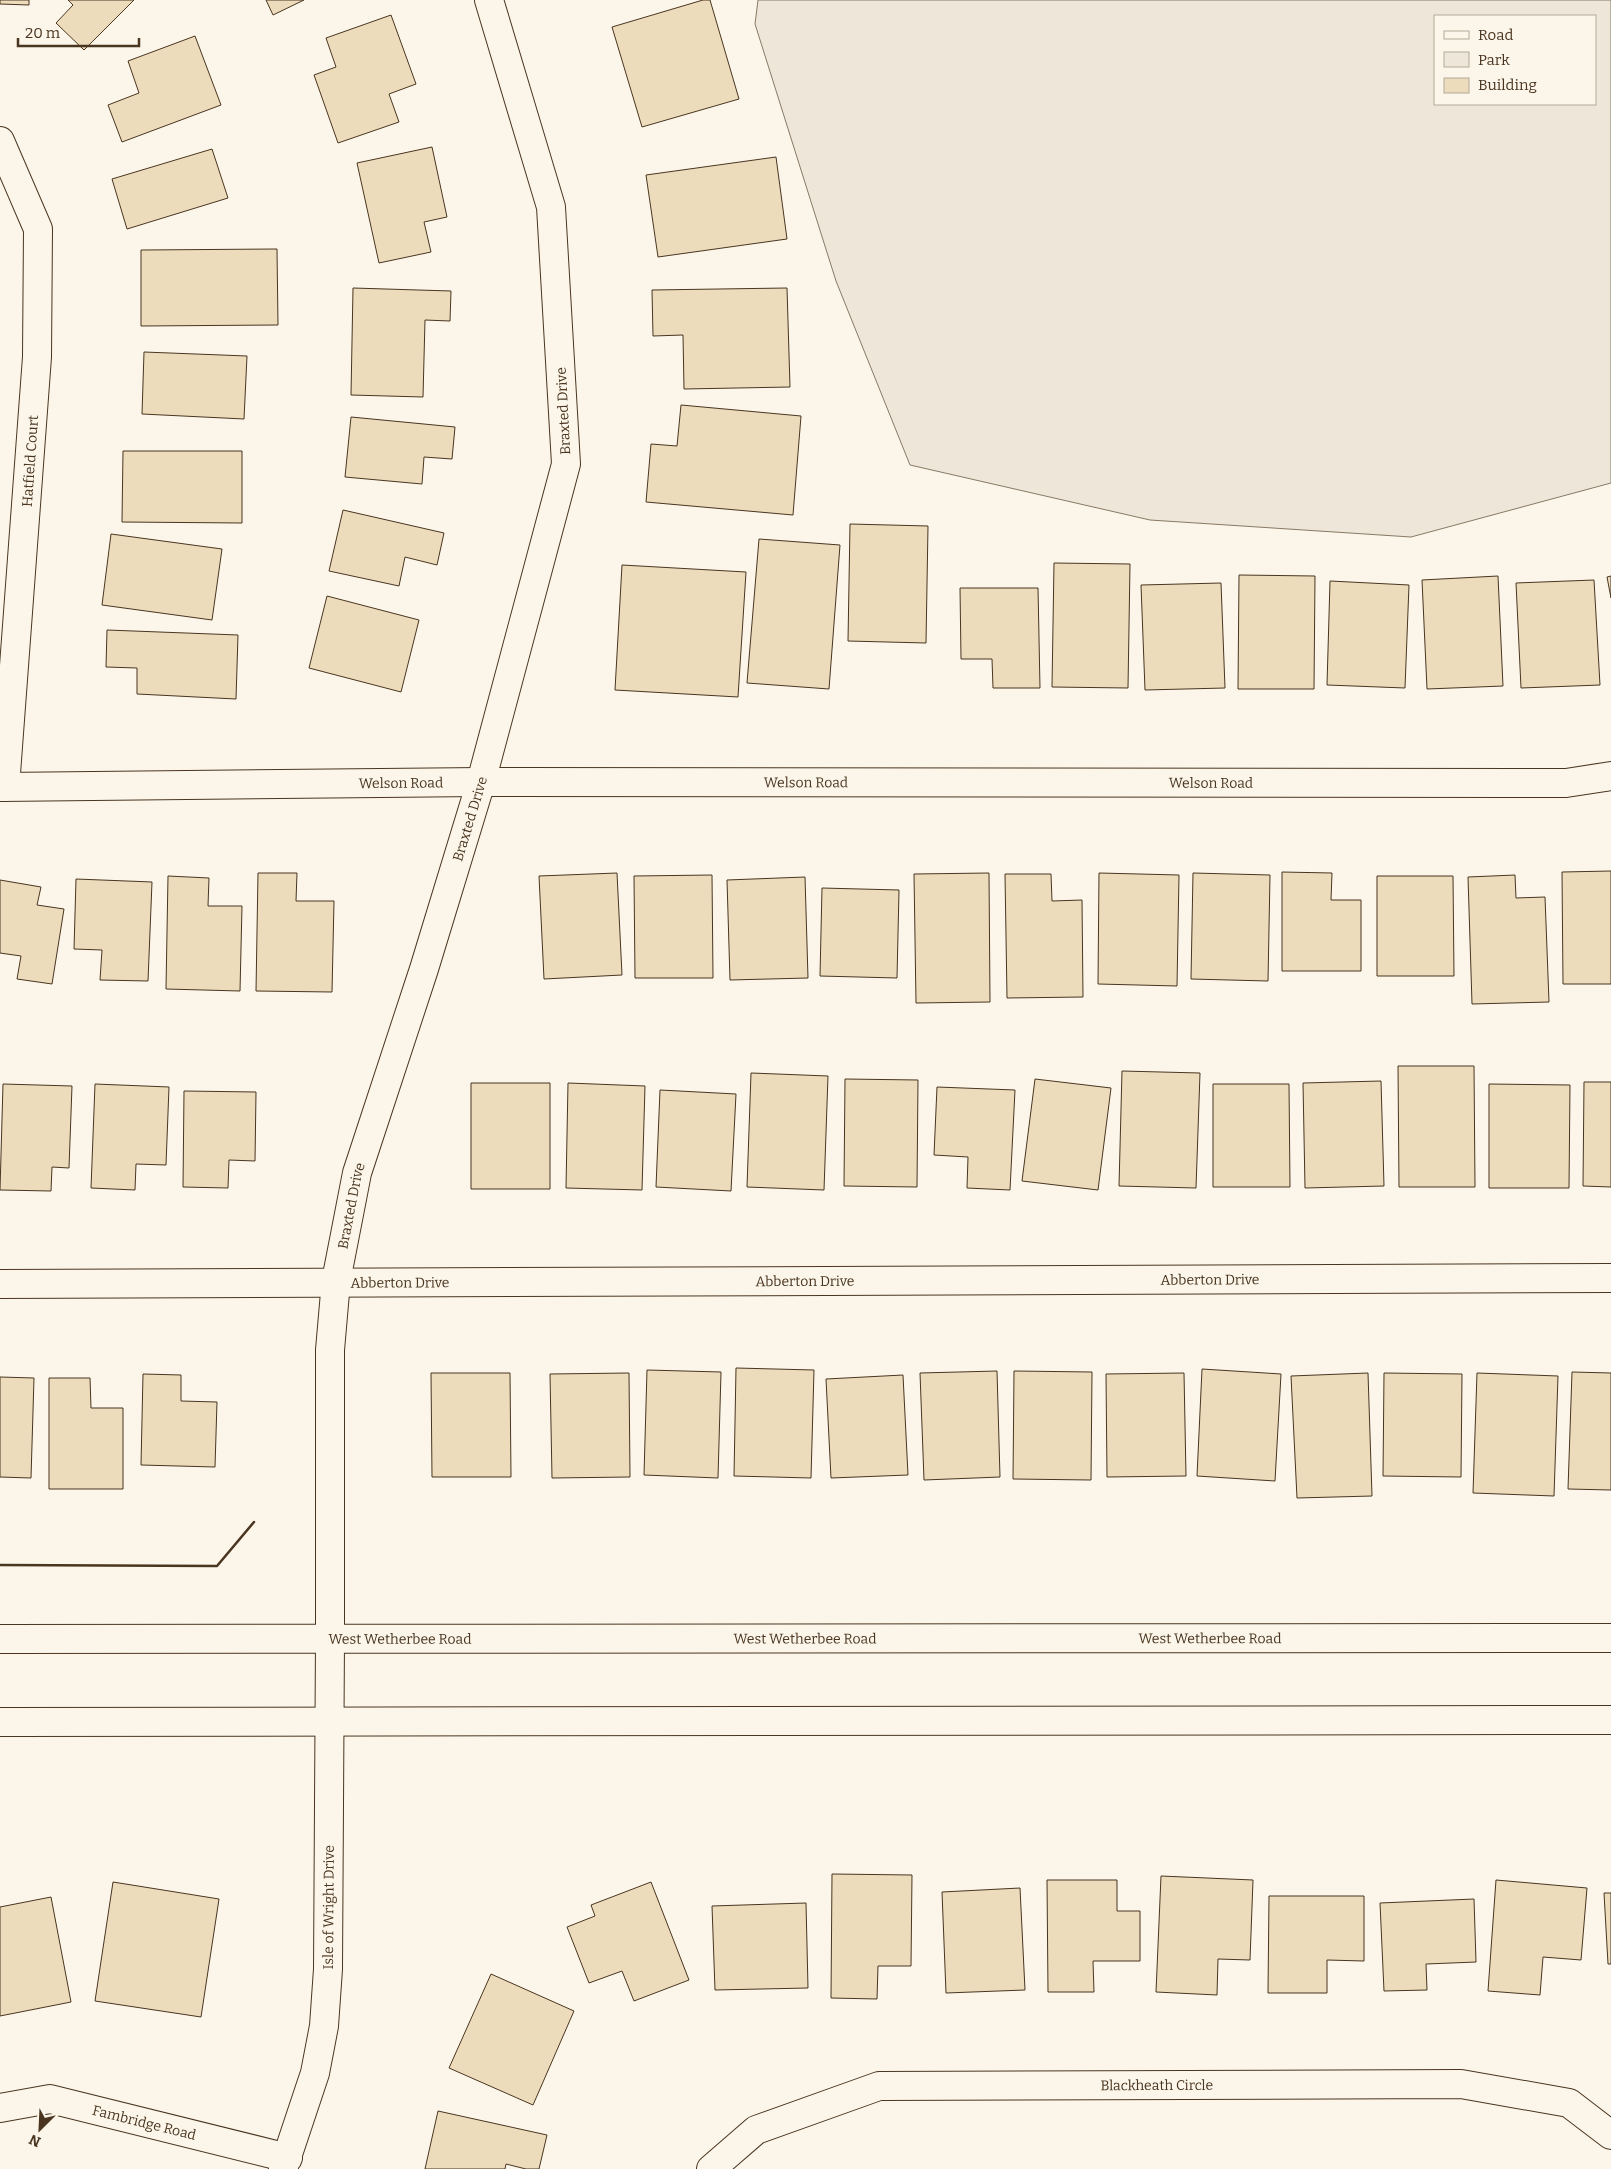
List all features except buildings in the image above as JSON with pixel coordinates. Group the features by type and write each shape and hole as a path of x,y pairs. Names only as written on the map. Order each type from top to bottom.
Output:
{"street":[{"name":"Braxted Drive","path":"330,1639 330,1350 336,1281 357,1173 424,969 481,782 566,464 551,207 489,0"},
{"name":"Hatfield Court","path":"0,141 38,229 37,357 3,787"},
{"name":"Welson Road","path":"3,787 481,782 1566,783 1611,776"},
{"name":"Abberton Drive","path":"0,1284 336,1281 1611,1278"},
{"name":"West Wetherbee Road","path":"0,1639 1611,1638"},
{"name":"Isle of Wright Drive","path":"285,2163 315,2073 324,2026 328,1969 330,1639"},
{"path":"0,1722 1611,1720"},
{"name":"Blackheath Circle","path":"711,2169 756,2130 879,2086 1461,2084 1569,2103 1611,2135"},
{"name":"Fambridge Road","path":"0,2108 50,2099 285,2163"}],"green space":[{"path":"758,0 1611,0 1611,483 1411,537 1150,520 910,465 836,281 755,24"}],"wall":[{"path":"0,1565 217,1566 254,1522"}]}
